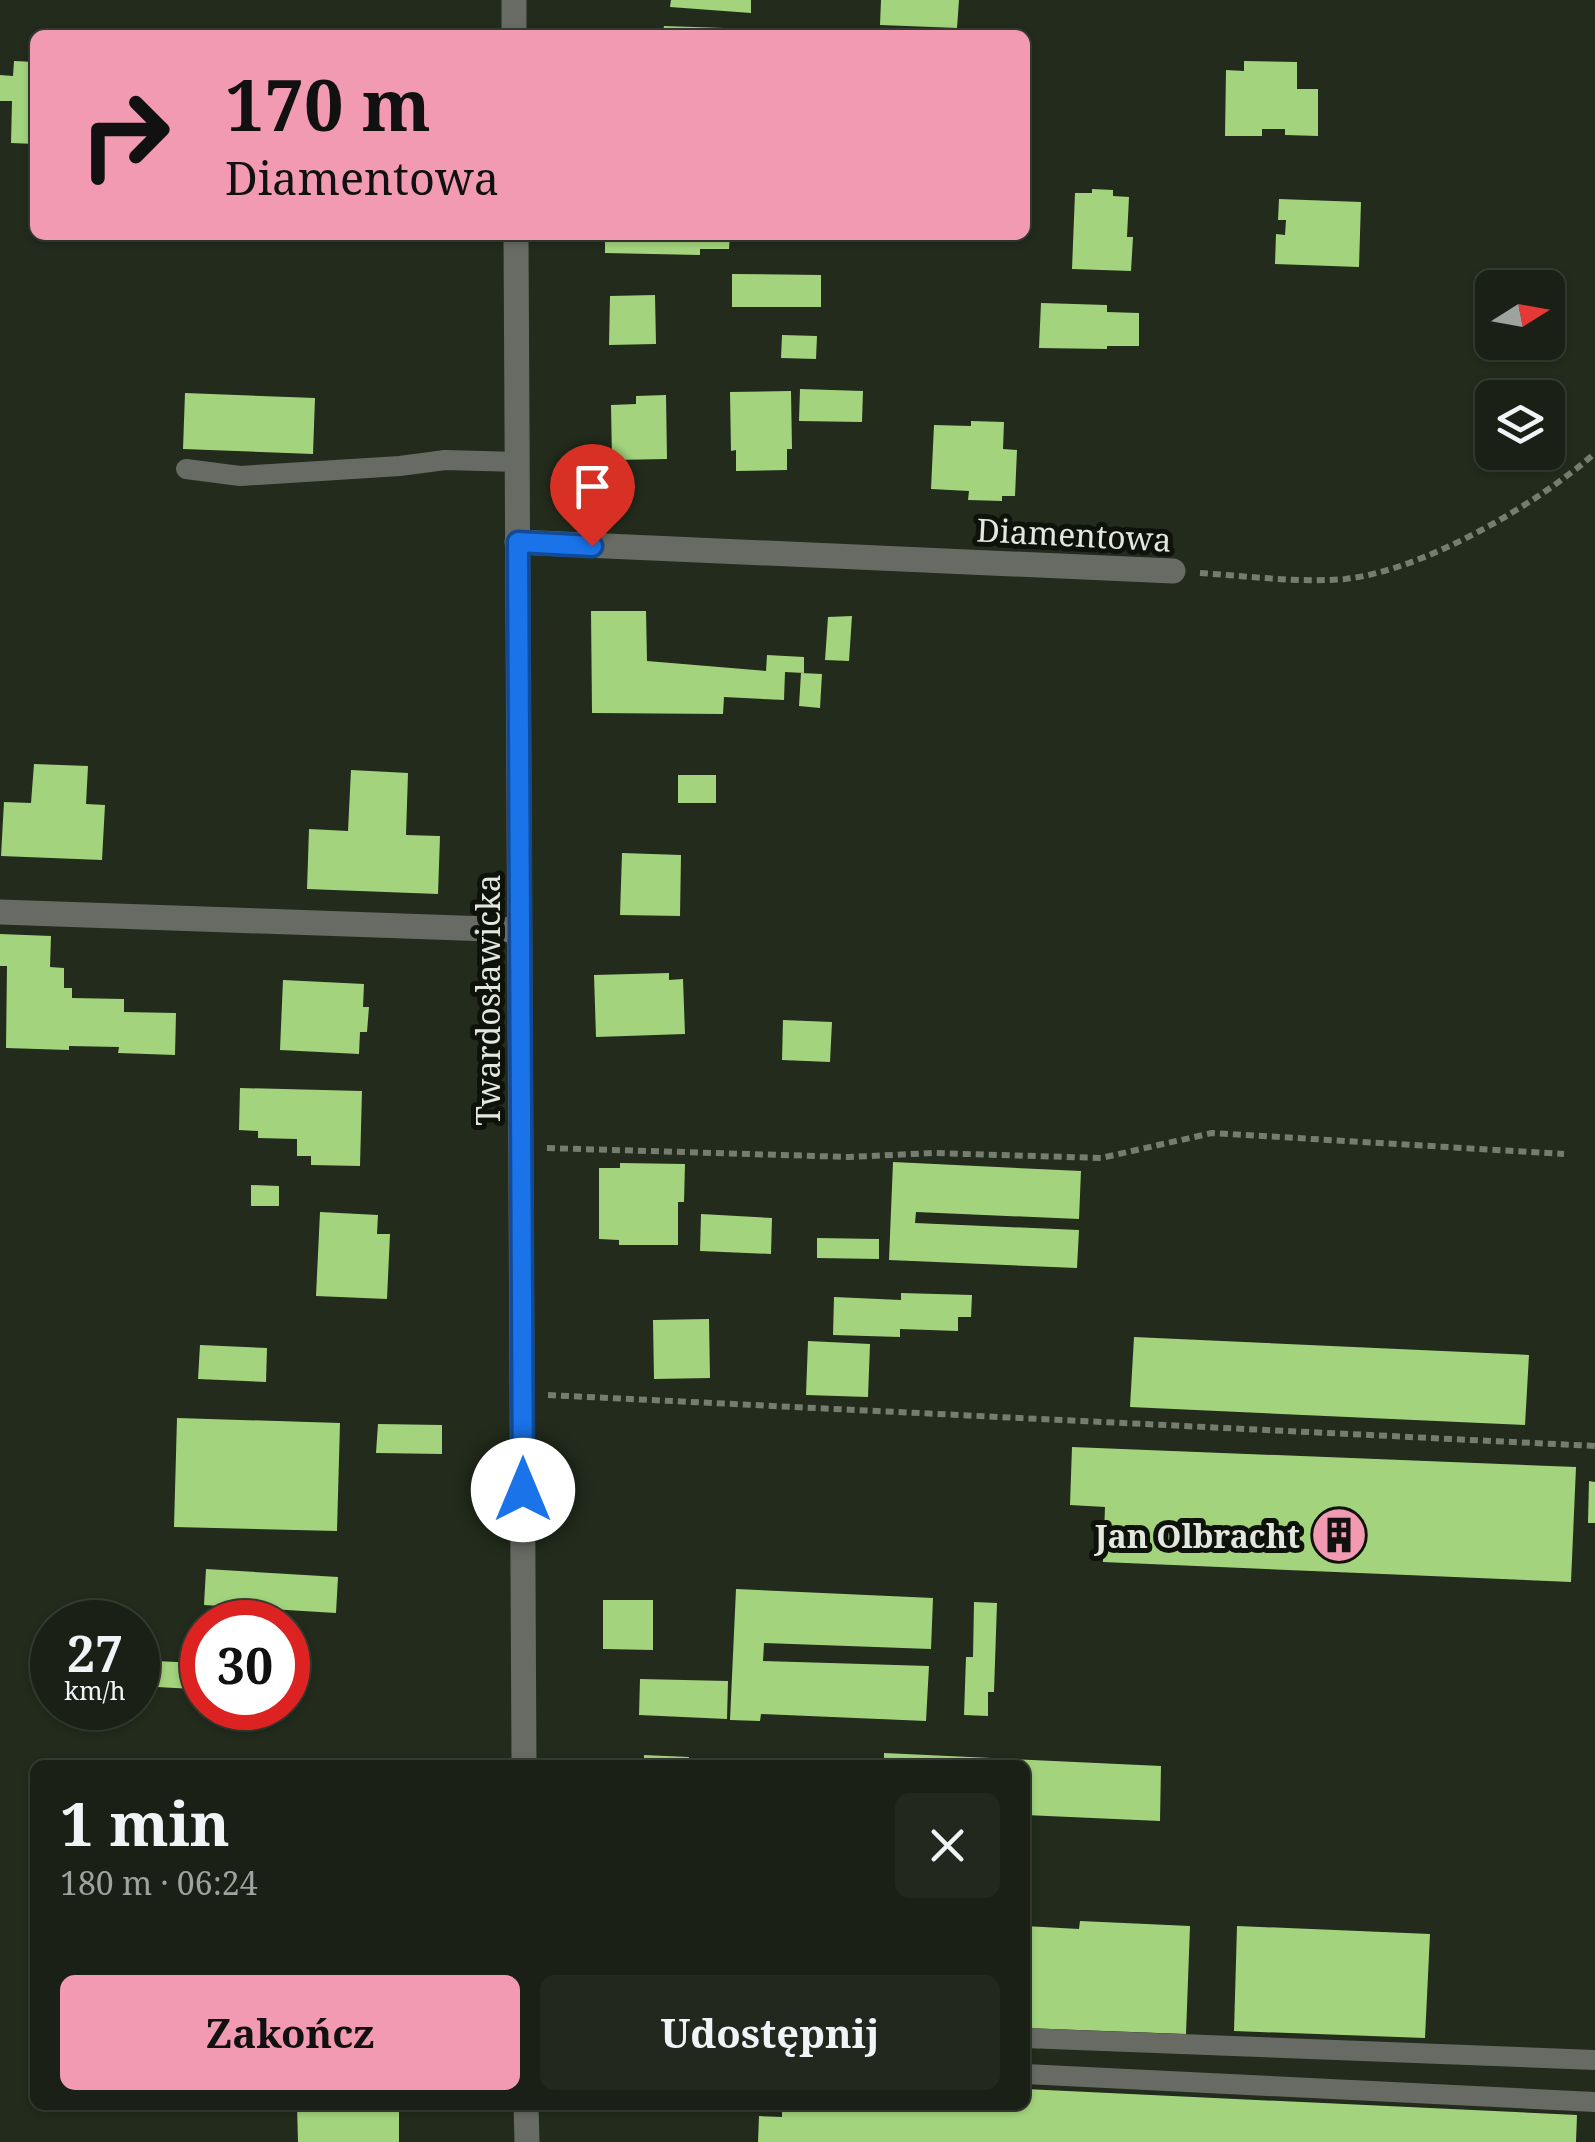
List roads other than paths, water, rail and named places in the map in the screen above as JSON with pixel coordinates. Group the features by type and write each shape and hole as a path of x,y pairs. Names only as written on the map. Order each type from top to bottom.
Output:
{"street":[{"path":"514,0 514,30"},
{"name":"Twardosławicka","path":"516,240 524,1760"},
{"name":"Diamentowa","path":"518,542 1173,571"},
{"path":"0,912 520,930"},
{"path":"526,2110 527,2142"}],"lane":[{"path":"186,469 240,476 445,460 516,462"},
{"path":"1030,2038 1595,2060"},
{"path":"1030,2074 1595,2102"}],"place":[{"name":"Jan Olbracht","path":"1339,1535"}]}
